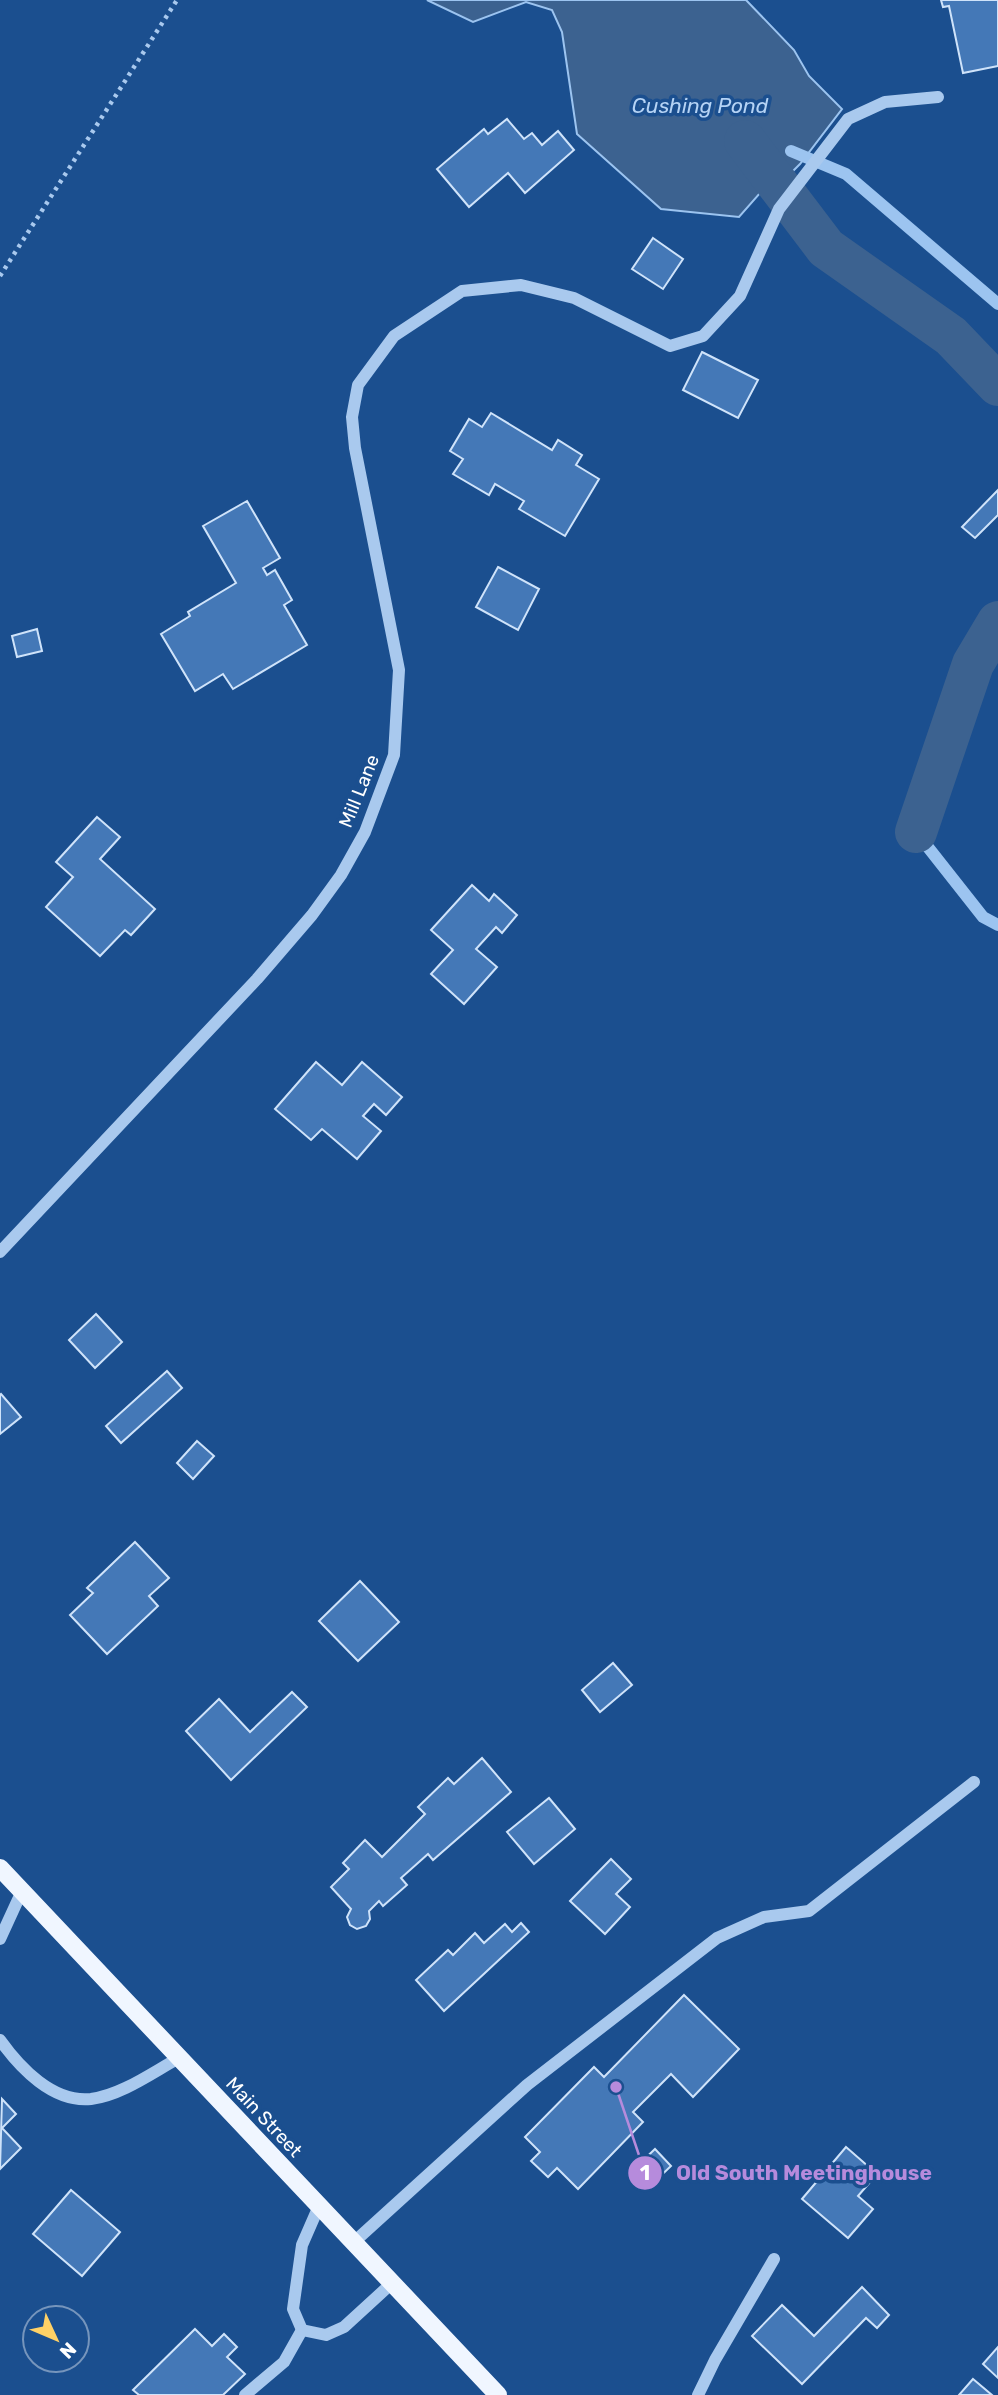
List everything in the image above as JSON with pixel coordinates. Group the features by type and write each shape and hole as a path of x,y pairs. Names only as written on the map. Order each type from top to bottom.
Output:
{"main road":[{"name":"Main Street","path":"0,1868 498,2395"}],"street":[{"name":"Mill Lane","path":"0,1252 257,979 312,915 341,875 365,832 394,755 399,670 355,448 352,417 358,385 394,336 461,291 521,285 574,298 670,346 703,336 740,296 779,209 848,119 885,102 938,97"},
{"path":"354,2242 527,2085 718,1938 764,1917 809,1911 974,1782"},
{"path":"0,1939 22,1891"},
{"path":"0,2040 18,2065 55,2092 90,2099 116,2091 179,2057"},
{"path":"302,2330 293,2309 302,2245 319,2206"},
{"path":"698,2395 715,2360 774,2259"},
{"path":"302,2330 326,2335 344,2327 392,2283"},
{"path":"245,2395 284,2362 302,2330"}],"path":[{"path":"0,276 177,0"}],"water":[{"name":"Cushing Pond","path":"427,0 746,0 794,50 809,76 842,109 800,164 775,189 768,184 739,217 661,209 577,134 562,32 552,10 526,2 473,22"}],"building":[{"path":"941,0 998,0 998,66 963,73 949,6 943,7"},
{"path":"507,119 524,139 532,133 542,145 558,131 574,150 525,193 508,173 469,207 437,169 484,129 488,134"},
{"path":"653,238 683,259 663,289 632,269"},
{"path":"702,352 758,380 738,418 683,390"},
{"path":"491,413 552,450 558,440 582,455 576,465 599,479 565,536 519,509 524,501 495,484 489,495 453,474 463,459 450,451 469,419 482,427"},
{"path":"998,490 998,515 975,538 962,527"},
{"path":"247,501 280,558 263,568 267,575 275,570 292,600 284,605 307,645 233,689 223,674 195,691 161,634 190,616 188,612 236,583 203,526"},
{"path":"498,567 539,589 518,630 476,607"},
{"path":"37,629 42,651 17,657 12,636"},
{"path":"97,817 120,837 100,859 155,909 131,935 125,930 100,956 46,907 73,877 56,862"},
{"path":"472,885 489,901 494,894 517,915 502,933 496,927 476,949 497,967 464,1004 431,974 453,950 431,930"},
{"path":"316,1062 342,1085 362,1062 402,1097 386,1115 374,1104 363,1116 381,1131 357,1159 322,1129 311,1140 275,1109"},
{"path":"96,1314 122,1342 95,1368 69,1340"},
{"path":"167,1371 182,1388 121,1443 106,1426"},
{"path":"0,1395 21,1417 0,1434"},
{"path":"197,1441 214,1456 193,1479 177,1463"},
{"path":"135,1542 169,1578 149,1596 158,1606 107,1654 70,1615 93,1593 87,1588"},
{"path":"360,1581 399,1622 358,1661 319,1621"},
{"path":"613,1663 632,1685 600,1712 582,1690"},
{"path":"292,1692 307,1707 231,1780 186,1731 219,1699 250,1732"},
{"path":"482,1758 511,1792 433,1860 428,1854 401,1878 407,1885 383,1906 379,1901 369,1911 370,1919 366,1926 357,1929 350,1925 347,1917 351,1909 331,1887 349,1869 343,1863 365,1840 382,1857 425,1814 418,1807 448,1778 454,1784"},
{"path":"549,1798 575,1829 534,1864 507,1832"},
{"path":"611,1859 631,1879 616,1894 630,1907 605,1934 570,1901"},
{"path":"521,1923 529,1932 444,2011 416,1980 448,1950 453,1955 475,1933 484,1943 505,1924 512,1932"},
{"path":"684,1995 739,2049 693,2097 671,2074 633,2112 643,2122 578,2189 557,2168 548,2177 531,2161 540,2152 525,2137 594,2067 604,2077"},
{"path":"2,2099 16,2114 2,2128 21,2148 0,2169"},
{"path":"846,2147 877,2174 858,2196 873,2209 848,2238 802,2199"},
{"path":"655,2149 671,2166 651,2185 634,2169"},
{"path":"71,2190 120,2232 82,2276 33,2234"},
{"path":"862,2287 889,2315 877,2328 866,2318 802,2384 752,2336 782,2305 814,2336"},
{"path":"195,2329 212,2346 224,2334 237,2347 227,2357 245,2374 223,2395 139,2395 133,2390"},
{"path":"998,2347 998,2378 983,2364"},
{"path":"973,2379 992,2395 959,2395"}],"waterway":[{"path":"745,141 826,248 951,336 998,385"},
{"path":"791,151 846,174 998,304"},
{"path":"916,832 973,664 998,622"},
{"path":"916,832 983,917 998,925"}],"place":[{"name":"Old South Meetinghouse","path":"616,2087"}]}
